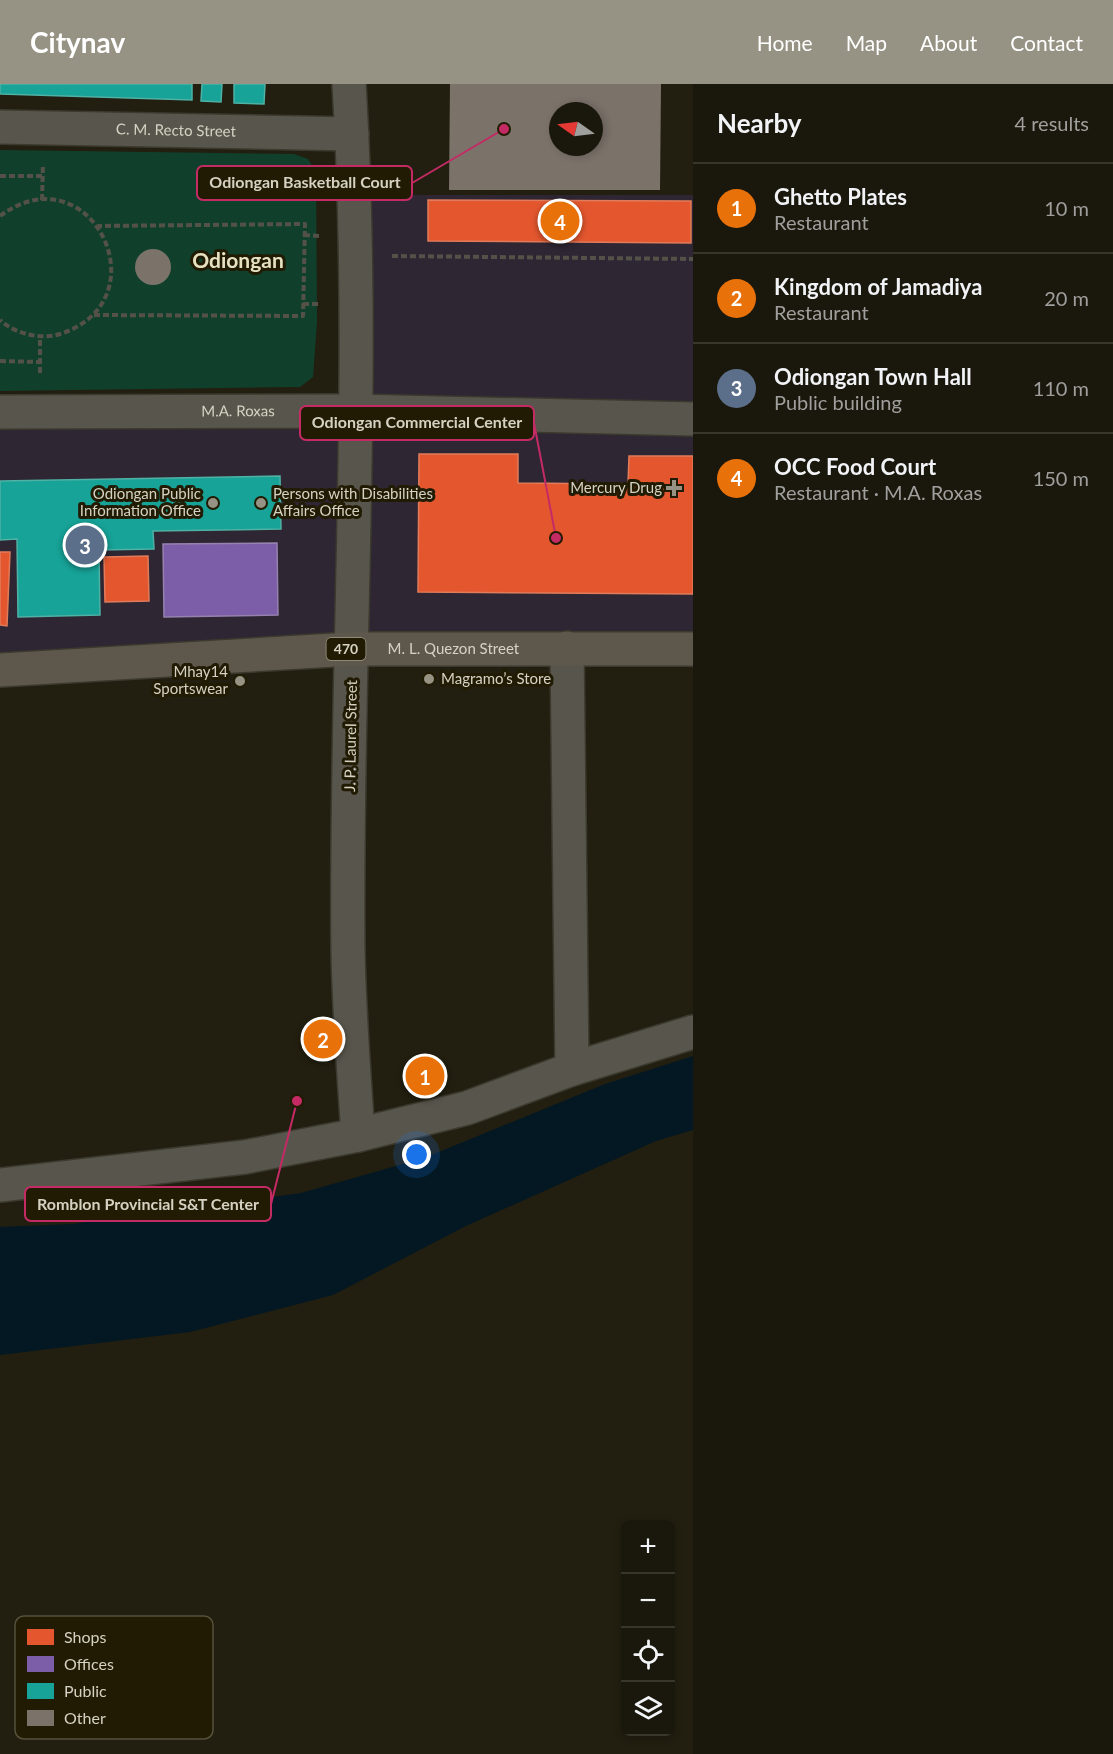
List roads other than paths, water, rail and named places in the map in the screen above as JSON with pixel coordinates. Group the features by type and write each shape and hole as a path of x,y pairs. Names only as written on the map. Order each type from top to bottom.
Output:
{"main road":[{"name":"M. L. Quezon Street","path":"0,669 351,649 693,649"}],"street":[{"name":"J. P. Laurel Street","path":"349,84 356,255 356,411 348,952 358,1135"},
{"name":"C. M. Recto Street","path":"0,127 352,134"},
{"name":"M.A. Roxas","path":"0,412 356,411 693,419"},
{"path":"567,648 572,1069"},
{"path":"0,1185 245,1157 358,1135 467,1108 572,1069 693,1032"}],"water":[{"path":"693,1056 693,1130 656,1141 466,1226 333,1295 190,1332 0,1355 0,1227 73,1224 301,1193 424,1158 605,1084"}],"place":[{"name":"Odiongan Basketball Court","path":"504,129"},
{"name":"OCC Food Court","path":"560,221"},
{"name":"Mercury Drug","path":"674,488"},
{"name":"Odiongan Public Information Office","path":"213,503"},
{"name":"Persons with Disabilities Affairs Office","path":"261,503"},
{"name":"Odiongan Commercial Center","path":"556,538"},
{"name":"Odiongan Town Hall","path":"85,545"},
{"name":"Magramo’s Store","path":"429,679"},
{"name":"Mhay14 Sportswear","path":"240,681"},
{"name":"Kingdom of Jamadiya","path":"323,1039"},
{"name":"Ghetto Plates","path":"425,1076"},
{"name":"Romblon Provincial S&T Center","path":"297,1101"}],"district":[{"name":"Odiongan","path":"238,261"}]}
